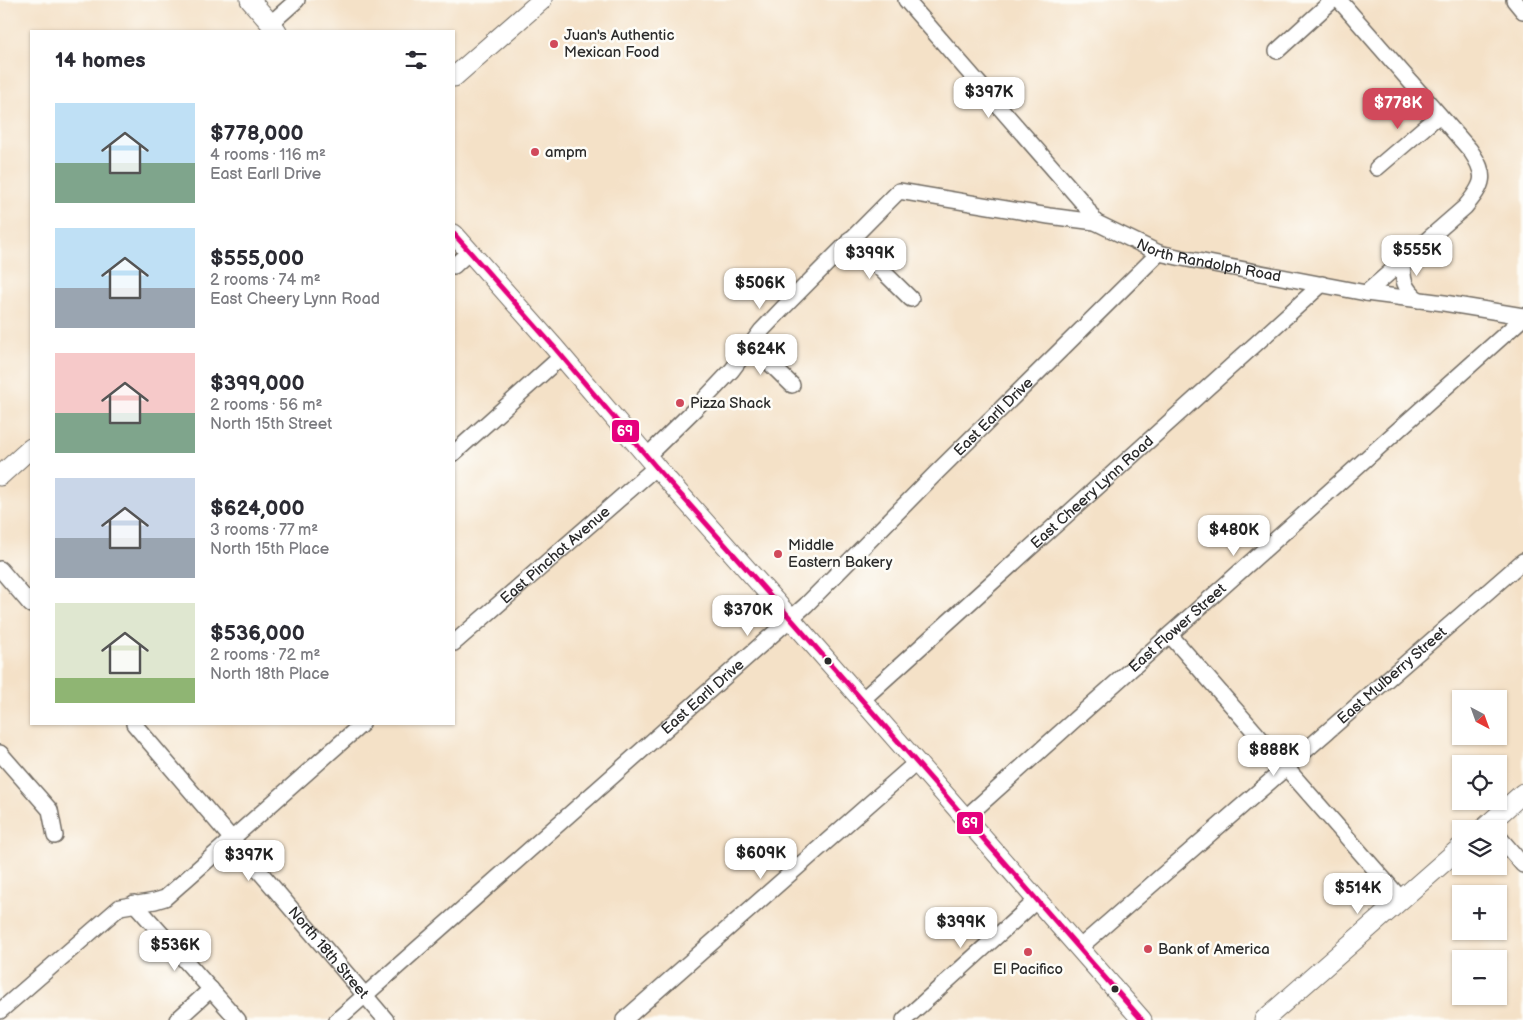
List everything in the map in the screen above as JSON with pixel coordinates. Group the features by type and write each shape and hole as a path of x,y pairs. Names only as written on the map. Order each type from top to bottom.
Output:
{"main road":[{"path":"250,0 273,27"},
{"path":"455,76 542,0"},
{"path":"455,235 1142,1020"},
{"path":"0,476 30,449"},
{"path":"1499,820 1523,793"},
{"path":"1264,1020 1452,855"}],"street":[{"path":"273,27 297,0"},
{"path":"906,0 1084,204 1095,222"},
{"path":"1277,51 1333,0"},
{"path":"1339,0 1470,150 1482,170 1482,179 1477,194 1465,207 1366,293"},
{"path":"1514,0 1523,11"},
{"path":"1377,168 1439,115"},
{"name":"North Randolph Road","path":"899,191 1095,222 1159,252 1182,258 1366,293 1444,303 1523,317"},
{"name":"East Pinchot Avenue","path":"455,642 651,461 662,443 732,370 761,331 899,191"},
{"path":"850,239 912,299"},
{"path":"455,265 469,252"},
{"name":"East Earll Drive","path":"337,1020 791,619 1159,252"},
{"path":"1403,260 1403,282 1418,300"},
{"name":"East Cheery Lynn Road","path":"862,700 1322,284"},
{"name":"East Flower Street","path":"965,818 1523,317"},
{"path":"751,345 792,385"},
{"path":"455,452 562,356"},
{"name":"East Mulberry Street","path":"1079,948 1523,561"},
{"path":"0,569 30,604"},
{"path":"1170,635 1401,899"},
{"path":"0,1010 120,907 165,898 361,725"},
{"name":"North 18th Street","path":"141,726 297,917 386,1020"},
{"path":"0,753 50,810 55,836"},
{"path":"624,1020 917,762"},
{"path":"1507,848 1523,865"},
{"path":"904,1020 1037,900"},
{"path":"134,903 238,1020"},
{"path":"177,1020 211,989"}],"transit line":[{"name":"69","path":"455,235 1142,1020"}],"place":[{"name":"Juan's Authentic Mexican Food","path":"554,44"},
{"name":"ampm","path":"535,152"},
{"name":"Pizza Shack","path":"680,403"},
{"name":"Middle Eastern Bakery","path":"778,554"},
{"name":"Bank of America","path":"1148,949"},
{"name":"El Pacifico","path":"1028,952"}]}
